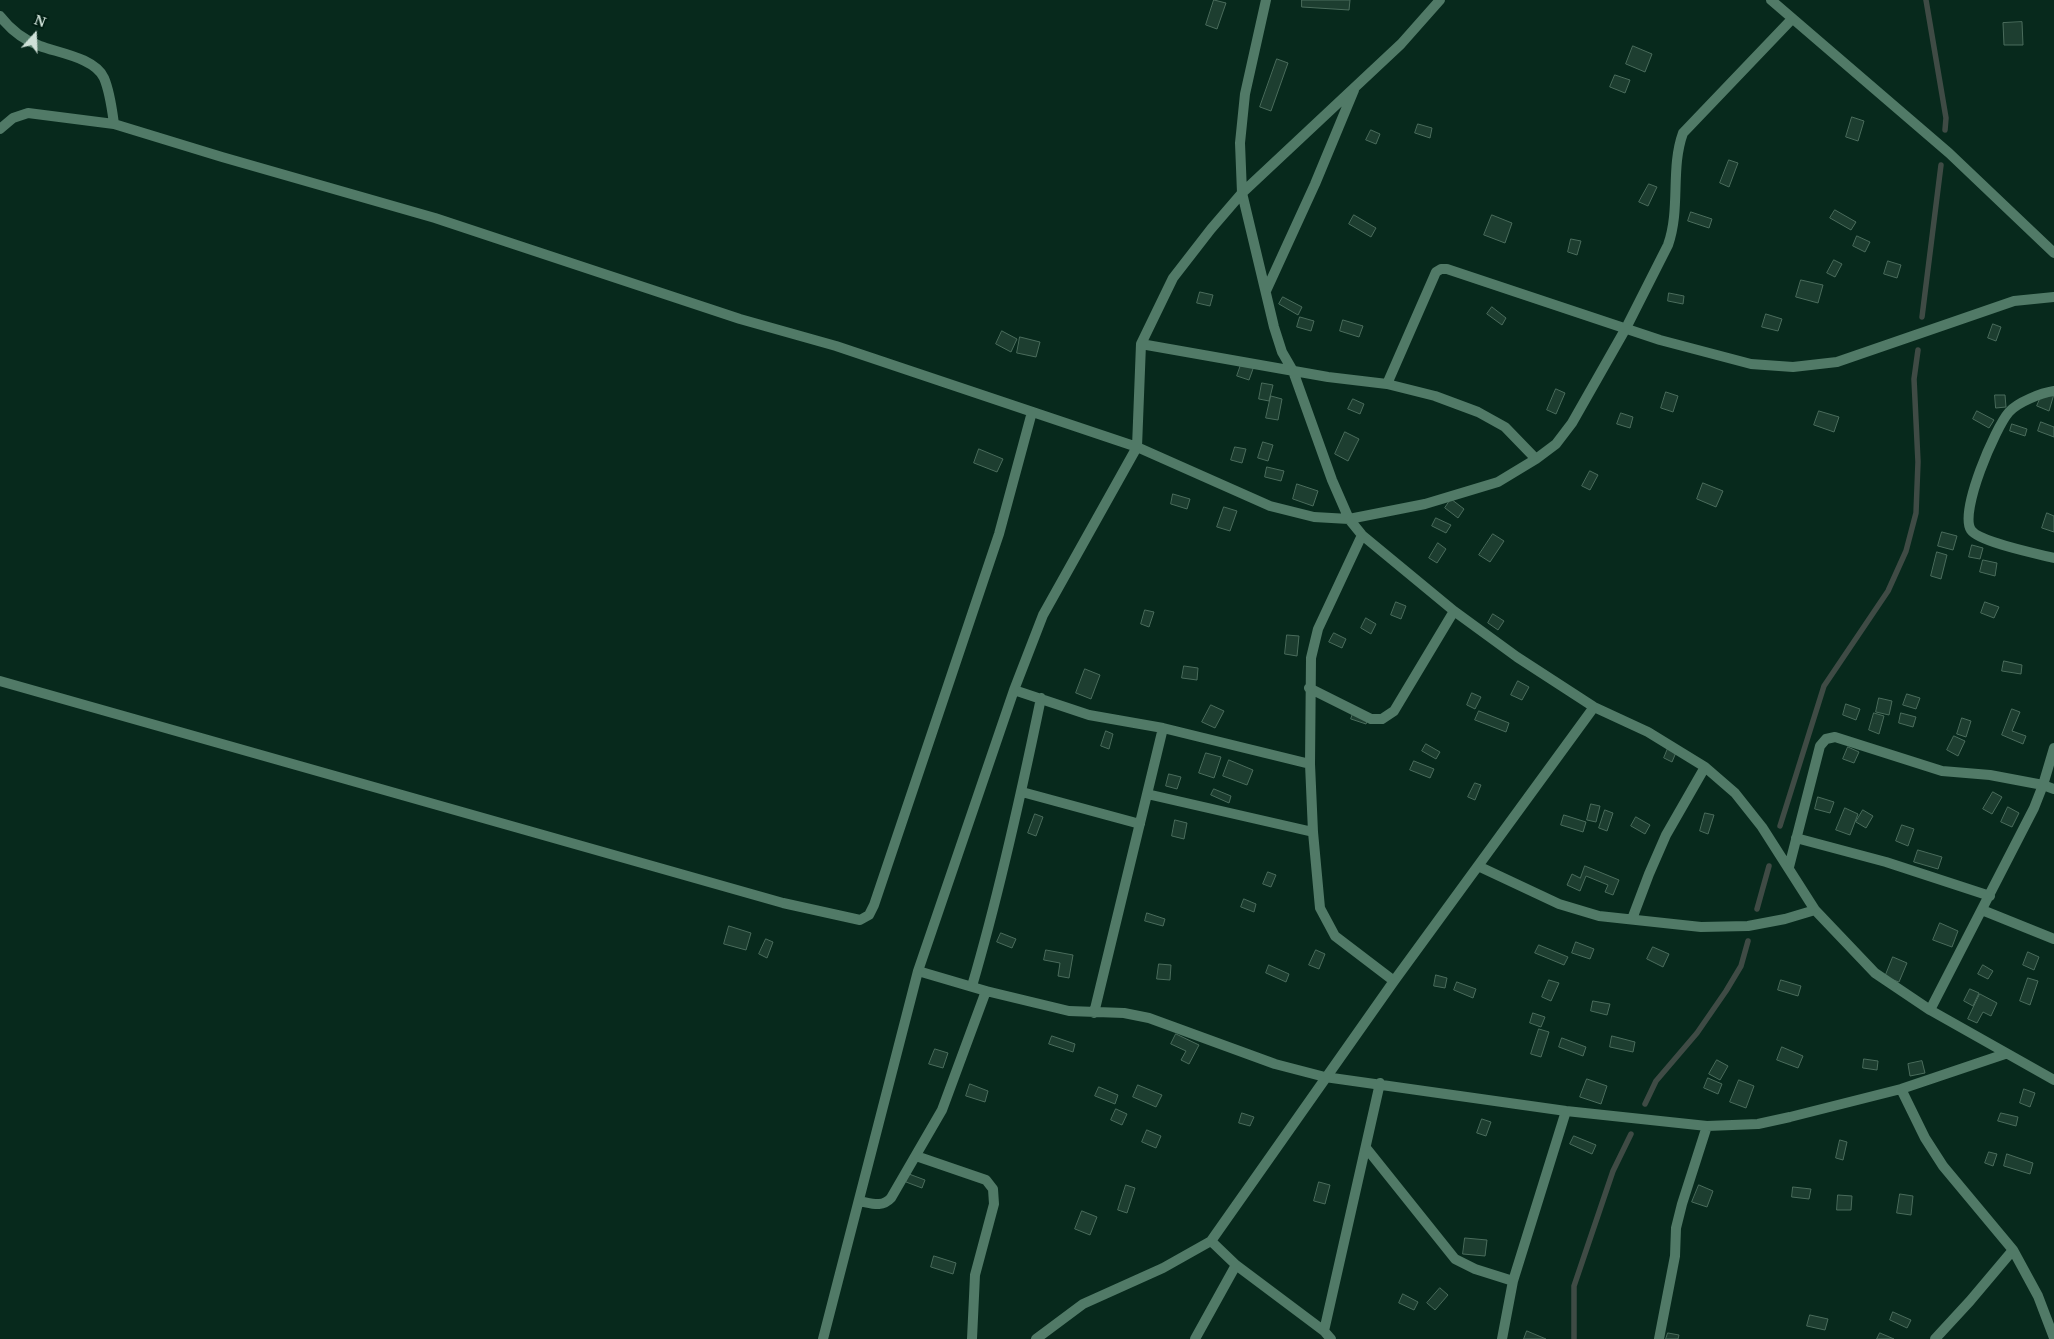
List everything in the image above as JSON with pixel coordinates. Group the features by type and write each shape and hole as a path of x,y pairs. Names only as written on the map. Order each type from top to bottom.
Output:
{"street":[{"path":"1266,0 1245,94 1240,143 1242,193 1274,327 1282,352 1293,371 1332,480 1349,519 1362,535 1454,611 1517,657 1594,707 1648,732 1705,766 1735,793 1762,827 1815,910 1875,973 1930,1010 2054,1080"},
{"path":"824,1339 918,971 1014,690 1043,614 1137,447 1141,344 1173,278 1210,229 1242,193 1401,44 1440,0"},
{"path":"1771,0 1949,153 2054,253"},
{"path":"0,16 8,26 21,36 94,66 104,77 114,124"},
{"path":"0,130 13,118 28,114 114,124 435,218 740,319 836,346 1137,447 1270,506 1314,517 1349,519 1425,504 1498,482 1536,460 1556,444 1572,423 1626,328 1668,245 1676,214 1678,149 1683,133 1792,19"},
{"path":"1266,291 1315,184 1355,86"},
{"path":"1387,384 1436,272 1441,269 1447,269 1660,340 1751,364 1793,367 1837,362 2014,301 2054,297"},
{"path":"1141,344 1293,371 1387,384 1435,396 1478,412 1505,427 1536,460"},
{"path":"2054,391 2035,396 2010,411 1991,441 1976,482 1968,520 1971,531 1986,540 2054,558"},
{"path":"0,681 764,898 860,920 868,915 877,896 999,534 1032,412"},
{"path":"1362,535 1318,629 1311,658 1309,688 1313,832 1320,908 1335,936 1394,981"},
{"path":"1309,688 1371,719 1382,719 1394,712 1454,611"},
{"path":"1014,690 1089,715 1163,728 1310,764"},
{"path":"972,986 993,912 1022,792 1041,698"},
{"path":"1036,1339 1083,1304 1163,1268 1211,1241 1325,1077 1594,707"},
{"path":"1094,1013 1163,728"},
{"path":"1788,867 1820,746 1826,739 1835,737 1942,772 1990,776 2044,785 2054,789"},
{"path":"1930,1010 2034,808 2044,785 2054,748"},
{"path":"1632,919 1666,835 1705,766"},
{"path":"1022,792 1140,824"},
{"path":"1147,794 1313,832"},
{"path":"1796,838 1886,862 1990,896"},
{"path":"1478,866 1559,904 1599,916 1701,927 1748,926 1786,919 1815,910"},
{"path":"1982,910 2054,939"},
{"path":"918,971 986,991 1069,1011 1124,1013 1150,1018 1267,1061 1325,1077 1566,1110 1707,1126 1758,1124 1901,1089 2005,1054"},
{"path":"859,1201 880,1205 886,1203 916,1156 942,1110 986,991"},
{"path":"1324,1331 1380,1084"},
{"path":"1901,1089 1926,1138 1943,1166 2013,1250 2038,1296 2054,1338"},
{"path":"1502,1339 1513,1281 1566,1110"},
{"path":"1659,1339 1676,1256 1676,1228 1707,1126"},
{"path":"1366,1149 1455,1260 1475,1269 1513,1281"},
{"path":"916,1156 986,1180 993,1188 994,1204 975,1275 972,1339"},
{"path":"1211,1241 1236,1265 1324,1331 1331,1339"},
{"path":"1935,1339 2013,1250"},
{"path":"1196,1339 1236,1265"}],"building":[{"path":"1214,0 1226,3 1217,29 1206,25"},
{"path":"1302,0 1350,0 1349,10 1302,7"},
{"path":"2022,22 2023,45 2004,45 2003,23"},
{"path":"1633,46 1652,54 1645,72 1626,64"},
{"path":"1277,59 1288,63 1271,111 1260,107"},
{"path":"1615,75 1630,80 1625,93 1610,87"},
{"path":"1852,117 1864,121 1858,141 1846,137"},
{"path":"1418,124 1432,128 1430,138 1415,133"},
{"path":"1371,130 1380,134 1376,144 1366,140"},
{"path":"1729,160 1738,163 1729,187 1720,183"},
{"path":"1649,184 1657,187 1648,206 1639,202"},
{"path":"1835,210 1856,222 1851,230 1830,218"},
{"path":"1691,212 1712,219 1709,228 1688,221"},
{"path":"1354,215 1376,228 1371,237 1349,224"},
{"path":"1492,215 1512,223 1505,243 1484,235"},
{"path":"1857,236 1870,242 1865,252 1853,246"},
{"path":"1571,239 1581,241 1577,255 1568,252"},
{"path":"1834,260 1842,264 1835,277 1827,273"},
{"path":"1888,261 1901,265 1897,278 1884,274"},
{"path":"1801,280 1823,285 1818,303 1796,297"},
{"path":"1200,292 1213,295 1210,306 1197,303"},
{"path":"1669,293 1684,296 1683,304 1668,301"},
{"path":"1283,297 1302,307 1298,315 1279,304"},
{"path":"1492,307 1506,318 1502,325 1487,314"},
{"path":"1766,314 1782,319 1778,331 1762,327"},
{"path":"1300,317 1314,321 1311,331 1297,327"},
{"path":"1343,320 1363,326 1359,337 1340,331"},
{"path":"1993,324 2001,327 1996,341 1988,338"},
{"path":"1002,331 1017,339 1011,352 996,344"},
{"path":"1020,337 1040,342 1036,357 1017,353"},
{"path":"1242,362 1254,366 1249,380 1237,376"},
{"path":"1262,383 1273,385 1269,401 1259,399"},
{"path":"1556,389 1565,393 1556,414 1547,410"},
{"path":"2044,390 2054,394 2049,411 2037,406"},
{"path":"1666,392 1678,396 1673,412 1661,408"},
{"path":"1995,395 2005,395 2006,407 1996,408"},
{"path":"1271,396 1282,399 1278,420 1266,418"},
{"path":"1353,399 1364,404 1360,414 1348,409"},
{"path":"1819,411 1839,417 1834,432 1814,425"},
{"path":"1977,411 1994,420 1989,428 1973,419"},
{"path":"1621,413 1633,417 1630,428 1617,424"},
{"path":"2041,422 2054,427 2054,437 2038,431"},
{"path":"2012,424 2027,429 2025,436 2010,431"},
{"path":"1345,432 1359,439 1348,461 1335,454"},
{"path":"1263,442 1273,445 1268,461 1258,458"},
{"path":"1235,447 1246,449 1242,463 1231,460"},
{"path":"979,449 1003,459 997,472 974,463"},
{"path":"1267,467 1284,471 1281,481 1265,477"},
{"path":"1590,471 1598,475 1590,490 1582,486"},
{"path":"1703,483 1723,491 1716,507 1697,499"},
{"path":"1297,484 1318,491 1313,506 1293,499"},
{"path":"1173,494 1190,499 1187,509 1171,504"},
{"path":"1451,499 1464,509 1458,518 1445,508"},
{"path":"1224,507 1237,511 1230,531 1217,527"},
{"path":"2047,513 2054,516 2054,532 2042,528"},
{"path":"1436,518 1451,525 1446,533 1432,526"},
{"path":"1942,532 1957,536 1953,550 1938,546"},
{"path":"1493,534 1504,541 1490,562 1479,555"},
{"path":"1438,543 1446,549 1437,563 1429,558"},
{"path":"1972,545 1983,548 1980,559 1969,557"},
{"path":"1937,552 1947,555 1941,579 1931,576"},
{"path":"1983,560 1997,563 1995,576 1980,572"},
{"path":"1396,602 1406,606 1401,619 1391,615"},
{"path":"1985,602 1999,607 1994,618 1981,613"},
{"path":"1145,610 1154,612 1149,627 1141,624"},
{"path":"1493,614 1504,621 1498,630 1488,623"},
{"path":"1366,618 1376,624 1371,634 1361,628"},
{"path":"1334,633 1346,639 1342,648 1329,642"},
{"path":"1287,635 1299,636 1297,656 1285,654"},
{"path":"2004,661 2022,665 2021,674 2002,671"},
{"path":"1184,666 1198,668 1197,680 1182,678"},
{"path":"1085,669 1100,675 1091,699 1076,693"},
{"path":"1518,681 1529,687 1522,700 1511,695"},
{"path":"1472,693 1481,697 1475,709 1467,705"},
{"path":"1907,694 1920,698 1916,709 1903,705"},
{"path":"1879,698 1892,701 1889,715 1876,712"},
{"path":"1846,704 1860,709 1856,720 1843,715"},
{"path":"1211,705 1224,711 1215,728 1202,722"},
{"path":"1355,708 1370,714 1366,724 1351,719"},
{"path":"2012,709 2020,712 2012,731 2026,736 2023,744 2002,735"},
{"path":"1479,711 1509,723 1506,732 1475,720"},
{"path":"1874,713 1884,716 1879,734 1869,730"},
{"path":"1901,713 1916,717 1913,727 1899,723"},
{"path":"1962,718 1971,721 1966,737 1957,734"},
{"path":"1106,731 1113,734 1109,749 1101,746"},
{"path":"1954,736 1965,741 1958,756 1947,750"},
{"path":"1426,744 1440,752 1436,759 1422,751"},
{"path":"1669,746 1677,750 1672,762 1664,758"},
{"path":"1848,747 1859,752 1854,763 1843,759"},
{"path":"1206,753 1221,757 1214,778 1199,773"},
{"path":"1229,760 1253,770 1247,785 1223,776"},
{"path":"1414,761 1434,769 1430,778 1410,770"},
{"path":"1169,774 1181,777 1177,789 1166,786"},
{"path":"1475,783 1481,785 1475,800 1468,797"},
{"path":"1214,789 1231,796 1229,803 1211,795"},
{"path":"1993,792 2002,797 1992,814 1983,809"},
{"path":"1818,797 1834,802 1830,813 1815,809"},
{"path":"1591,804 1600,806 1596,822 1587,820"},
{"path":"2008,807 2019,813 2012,827 2001,822"},
{"path":"1845,808 1858,814 1850,835 1836,830"},
{"path":"1605,810 1613,813 1607,831 1599,828"},
{"path":"1863,810 1873,816 1866,828 1856,822"},
{"path":"1705,813 1714,815 1708,834 1700,831"},
{"path":"1035,814 1043,817 1036,836 1028,833"},
{"path":"1564,815 1586,822 1583,832 1561,825"},
{"path":"1636,817 1650,825 1645,834 1631,826"},
{"path":"1175,820 1187,823 1184,839 1172,836"},
{"path":"1902,825 1914,829 1908,846 1896,841"},
{"path":"1918,850 1942,857 1938,869 1914,862"},
{"path":"1585,866 1619,880 1613,895 1605,892 1608,885 1586,876 1580,891 1567,885 1572,874 1580,878"},
{"path":"1268,872 1276,875 1271,887 1263,884"},
{"path":"1244,899 1256,904 1254,912 1241,907"},
{"path":"1147,913 1165,919 1163,926 1145,921"},
{"path":"1940,923 1958,931 1952,947 1933,940"},
{"path":"729,926 751,933 746,950 724,944"},
{"path":"1001,933 1016,939 1012,948 997,942"},
{"path":"766,939 773,942 767,958 759,954"},
{"path":"1576,942 1594,949 1590,959 1572,953"},
{"path":"1539,945 1568,957 1564,965 1535,953"},
{"path":"1653,947 1669,954 1663,967 1647,959"},
{"path":"1046,950 1073,955 1069,978 1058,976 1060,963 1044,960"},
{"path":"1316,950 1325,954 1319,969 1309,965"},
{"path":"2028,952 2039,957 2034,970 2023,965"},
{"path":"1893,957 1907,963 1899,982 1885,977"},
{"path":"1159,964 1171,965 1170,980 1157,979"},
{"path":"1269,965 1289,974 1286,982 1266,973"},
{"path":"1983,965 1993,971 1988,979 1978,974"},
{"path":"1436,975 1447,978 1445,988 1434,986"},
{"path":"2028,978 2038,981 2030,1005 2020,1001"},
{"path":"1549,980 1559,983 1551,1001 1542,997"},
{"path":"1781,980 1801,986 1798,996 1778,990"},
{"path":"1457,982 1476,989 1473,998 1454,990"},
{"path":"1970,989 1979,993 1973,1006 1964,1001"},
{"path":"1980,994 1997,1003 1991,1016 1983,1012 1977,1023 1968,1019"},
{"path":"1593,1001 1610,1004 1607,1015 1591,1011"},
{"path":"1533,1013 1545,1017 1541,1027 1530,1023"},
{"path":"1539,1029 1549,1032 1541,1057 1531,1054"},
{"path":"1176,1034 1199,1045 1189,1064 1181,1060 1186,1051 1171,1044"},
{"path":"1052,1036 1075,1044 1073,1052 1049,1044"},
{"path":"1612,1036 1635,1042 1633,1052 1610,1047"},
{"path":"1562,1038 1586,1047 1583,1056 1559,1047"},
{"path":"1782,1047 1803,1056 1798,1068 1777,1060"},
{"path":"935,1049 948,1053 943,1068 929,1064"},
{"path":"1864,1059 1878,1061 1877,1070 1863,1068"},
{"path":"1717,1060 1728,1066 1720,1080 1709,1074"},
{"path":"1922,1061 1925,1073 1910,1076 1908,1064"},
{"path":"1708,1078 1722,1084 1718,1094 1704,1088"},
{"path":"1587,1079 1607,1086 1601,1104 1580,1097"},
{"path":"1739,1080 1754,1086 1746,1108 1730,1102"},
{"path":"970,1084 988,1091 985,1102 966,1096"},
{"path":"1138,1085 1162,1095 1156,1107 1133,1097"},
{"path":"1099,1087 1118,1095 1115,1104 1095,1096"},
{"path":"2024,1089 2035,1093 2030,1107 2020,1103"},
{"path":"1116,1109 1127,1114 1122,1125 1111,1120"},
{"path":"1242,1113 1254,1117 1250,1126 1239,1123"},
{"path":"2001,1113 2018,1117 2016,1126 1998,1121"},
{"path":"1482,1119 1491,1122 1486,1136 1477,1133"},
{"path":"1147,1130 1161,1136 1156,1148 1142,1142"},
{"path":"1574,1136 1596,1145 1592,1154 1570,1144"},
{"path":"1840,1140 1847,1142 1843,1160 1836,1158"},
{"path":"1989,1152 1997,1154 1993,1166 1985,1163"},
{"path":"2007,1154 2033,1163 2030,1174 2004,1166"},
{"path":"909,1174 925,1180 922,1188 906,1182"},
{"path":"1319,1182 1330,1185 1325,1204 1314,1201"},
{"path":"1126,1185 1135,1188 1127,1213 1118,1210"},
{"path":"1699,1185 1713,1191 1707,1207 1692,1202"},
{"path":"1793,1187 1811,1189 1809,1199 1792,1197"},
{"path":"1900,1194 1913,1196 1911,1215 1897,1213"},
{"path":"1838,1195 1852,1196 1851,1210 1837,1210"},
{"path":"1082,1211 1097,1217 1090,1235 1075,1229"},
{"path":"1465,1238 1487,1240 1485,1256 1463,1254"},
{"path":"934,1256 956,1263 953,1274 931,1267"},
{"path":"1440,1288 1448,1295 1435,1310 1427,1303"},
{"path":"1403,1294 1418,1302 1414,1310 1399,1303"},
{"path":"1893,1312 1911,1320 1907,1328 1890,1320"},
{"path":"1810,1315 1828,1319 1825,1330 1807,1326"},
{"path":"1527,1331 1546,1339 1524,1339"},
{"path":"1668,1333 1679,1335 1678,1339 1666,1339"},
{"path":"1880,1333 1894,1339 1877,1339"}],"waterway":[{"path":"1926,0 1946,118 1945,130"},
{"path":"1922,317 1941,165"},
{"path":"1780,826 1824,686 1888,591 1906,551 1916,513 1918,462 1914,379 1918,350"},
{"path":"1757,909 1769,866"},
{"path":"1645,1104 1656,1081 1697,1033 1726,991 1741,966 1748,941"},
{"path":"1574,1339 1574,1286 1613,1171 1631,1134"}]}
